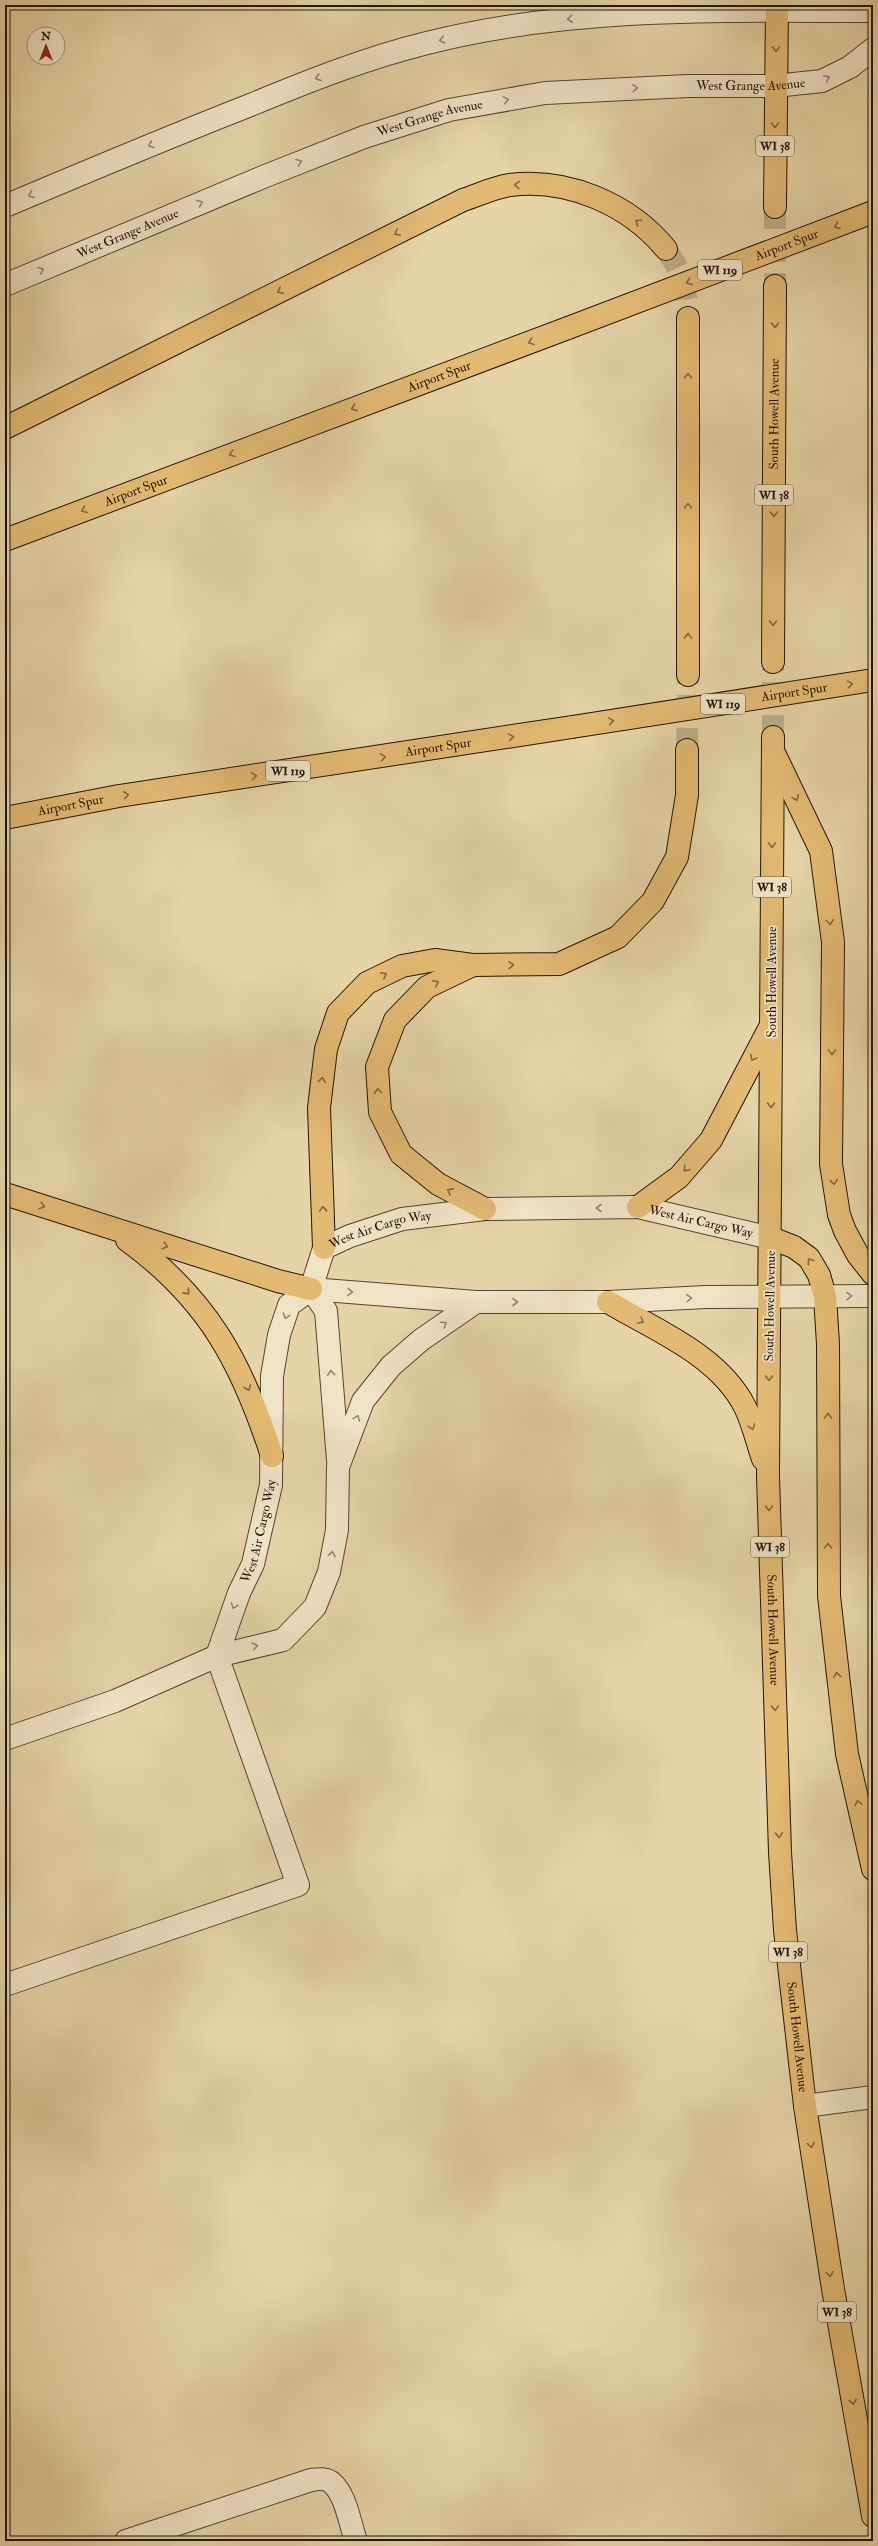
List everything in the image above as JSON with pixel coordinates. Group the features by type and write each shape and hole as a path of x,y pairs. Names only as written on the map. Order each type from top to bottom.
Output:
{"main road":[{"name":"WI 38","path":"775,207 775,86 777,8"},
{"path":"5,428 463,200 510,185 561,186 606,202 639,223 666,249"},
{"name":"Airport Spur","path":"5,540 873,212"},
{"name":"South Howell Avenue","path":"773,662 775,286"},
{"path":"688,318 688,675"},
{"name":"Airport Spur","path":"5,818 119,796 873,680"},
{"name":"South Howell Avenue","path":"873,1274 858,1255 845,1230 839,1214 831,1164 833,942 821,852 773,744 768,1476 780,1852 785,1930 805,2106 833,2290 873,2516"},
{"path":"324,1248 320,1108 326,1049 338,1013 367,983 402,966 435,960 473,966 559,964 618,937 653,901 677,857 687,795 687,750"},
{"path":"473,966 427,987 395,1020 377,1067 380,1112 401,1154 438,1184 485,1209"},
{"path":"638,1208 679,1177 711,1140 772,1024"},
{"path":"5,1194 278,1281 312,1289"},
{"path":"115,1230 176,1281 212,1323 231,1353 246,1383 272,1456"},
{"path":"770,1238 794,1246 809,1258 819,1275 825,1296 828,1344 829,1596 847,1754 873,1869"},
{"path":"608,1302 694,1352 726,1379 745,1407 768,1476"}],"street":[{"path":"5,206 317,78 426,43 500,28 596,15 777,8 873,12"},
{"name":"West Grange Avenue","path":"5,285 270,174 364,137 449,110 545,93 688,86 775,86 822,81 850,66 873,49"},
{"name":"West Air Cargo Way","path":"217,1656 239,1593 253,1564 270,1485 272,1456 272,1376 279,1335 289,1305 312,1289 324,1248 350,1236 402,1219 485,1209 638,1208 770,1238"},
{"path":"312,1289 476,1302 608,1302 769,1297 873,1296"},
{"path":"5,1739 115,1701 217,1656 283,1640 315,1607 329,1572 337,1530 338,1467 326,1311 312,1289"},
{"path":"338,1467 363,1401 391,1366 421,1340 476,1302"},
{"path":"5,1985 298,1886 217,1656"},
{"path":"805,2106 873,2097"},
{"path":"126,2541 312,2480 322,2479 332,2482 341,2495 356,2541"}],"tunnel":[{"path":"775,207 775,286"},
{"path":"666,249 683,282 688,318"},
{"path":"773,662 773,737"},
{"path":"687,750 688,675"}]}
